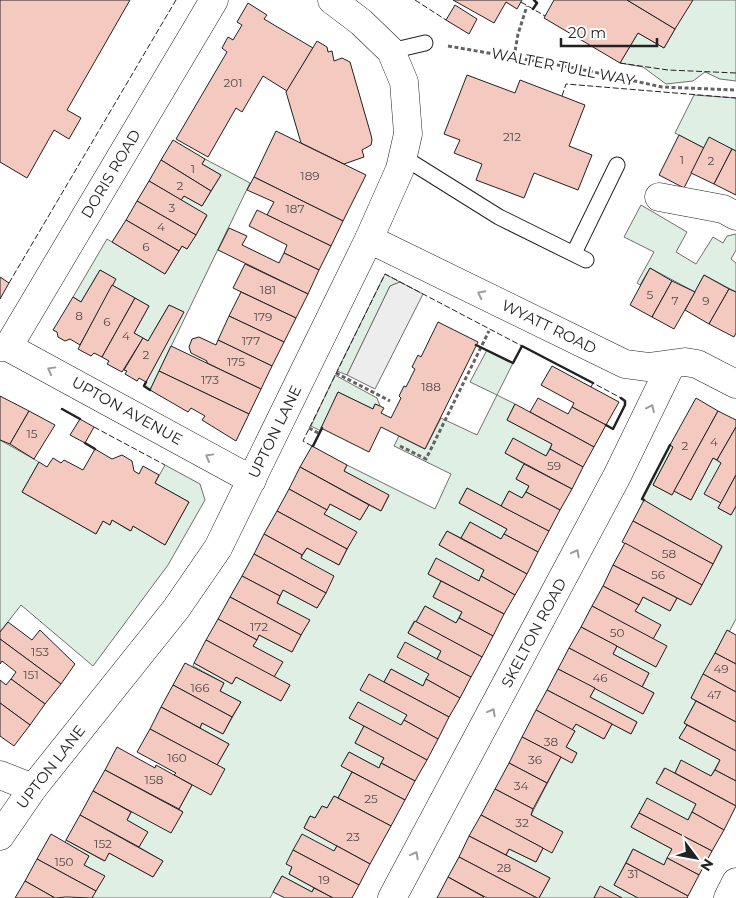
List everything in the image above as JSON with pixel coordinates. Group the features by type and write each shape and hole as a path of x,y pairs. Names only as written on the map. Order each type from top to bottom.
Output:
{"street":[{"name":"DORIS ROAD","path":"4,347 214,0"},
{"name":"UPTON LANE","path":"0,836 33,788 176,609 218,548 369,239 400,169 408,134 404,82 391,51 361,22 332,0"},
{"path":"659,196 723,209 736,216"},
{"name":"WYATT ROAD","path":"369,239 625,364 648,367 685,362 733,376"},
{"name":"UPTON AVENUE","path":"4,347 252,480"},
{"name":"SKELTON ROAD","path":"392,898 617,476 671,365"},
{"path":"0,774 33,788"},
{"path":"728,898 736,882"}],"lane":[{"path":"391,51 425,43"},
{"path":"403,157 499,218 580,256 617,165"}],"path":[{"path":"514,57 518,34 527,6"},
{"name":"WALTER TULL WAY","path":"425,43 514,57 662,87 736,90"},
{"path":"400,446 426,459 490,329 498,302"},
{"path":"331,371 390,401"}],"green space":[{"path":"627,0 736,0 736,81 720,79 705,72 693,81 666,84 643,67 620,63 638,33 664,48 675,29"},
{"path":"694,95 736,98 736,151 709,138 704,148 675,133"},
{"path":"205,159 250,183 150,390 144,386 183,312 169,305 148,341 134,333 149,306 112,285 115,279 100,270 81,302 73,297 107,239 165,274 182,246 187,249 207,216 181,200 184,196 202,206 221,175 202,164"},
{"path":"641,205 687,232 676,252 696,264 713,237 723,243 727,236 736,234 736,250 731,259 736,263 736,292 704,275 695,292 650,268 640,285 637,283 654,252 624,237"},
{"path":"385,274 400,282 390,286 347,375 337,371"},
{"path":"487,350 513,363 497,395 470,382"},
{"path":"335,375 377,398 380,406 375,404 373,409 338,392 321,431 311,426"},
{"path":"497,395 515,404 507,420 552,444 546,456 513,439 505,453 524,464 516,479 529,486 522,498 509,491 501,506 467,488 459,503 507,529 501,539 470,522 461,538 447,531 439,545 484,570 479,581 436,559 428,574 441,581 433,597 462,612 456,623 425,606 416,622 414,621 408,633 441,651 423,686 391,669 384,682 407,715 401,725 349,718 364,726 355,743 384,758 379,768 349,752 342,766 352,772 338,798 334,796 327,808 322,806 315,818 310,816 304,828 337,846 334,851 292,867 289,874 314,888 312,892 282,876 270,898 92,898 104,876 84,865 89,856 65,843 66,840 104,861 109,853 153,877 163,861 139,847 147,832 127,820 131,812 183,812 179,809 192,785 217,765 229,744 200,728 202,723 223,734 241,702 220,691 224,683 193,666 194,663 232,684 236,677 281,701 290,685 274,677 282,662 253,646 259,635 292,652 309,620 277,603 283,590 317,608 326,593 301,558 307,548 339,565 356,532 324,514 330,504 360,520 369,505 381,511 389,496 344,471 347,465 435,509 451,474 394,446 399,436 425,449 441,418 477,435"},
{"path":"0,440 39,462 22,492 96,534 103,521 110,525 112,520 130,531 133,526 165,545 189,502 155,483 165,465 200,484 205,500 168,565 93,666 21,605 0,632"},
{"path":"670,445 673,447 653,485 672,495 674,491 691,500 713,458 721,463 721,503 718,508 731,515 736,506 736,619 729,632 727,631 691,698 696,701 684,723 687,725 679,738 720,760 711,776 681,761 675,773 664,768 657,783 696,804 688,820 647,799 631,827 672,849 664,865 633,849 614,885 638,898 622,898 600,887 594,898 539,898 550,878 506,855 509,849 536,862 543,848 563,832 531,815 561,757 577,753 566,747 575,731 572,730 576,724 604,739 612,724 631,734 637,722 590,697 595,688 643,714 654,693 642,687 649,673 613,654 617,646 656,667 653,639 660,625 635,611 643,597 670,611 677,598 691,605 722,547 642,499"}],"shaded area":[{"path":"400,282 423,294 375,389 347,375 390,286"}],"building":[{"path":"0,0 130,0 67,110 81,118 69,139 54,130 27,178 0,162"},
{"path":"453,0 522,0 517,9 506,2 494,23"},
{"path":"554,0 627,0 675,29 664,48 638,33 620,63 544,18"},
{"path":"627,0 693,0 675,29"},
{"path":"248,3 267,15 264,19 313,48 287,91 263,76 242,112 236,108 208,157 176,139 227,52 222,48 228,37 233,40 242,25 237,22"},
{"path":"455,5 477,19 469,34 446,20"},
{"path":"317,41 327,47 328,52 332,51 334,61 342,58 350,62 371,135 371,145 362,150 364,157 344,164 301,143 286,92"},
{"path":"467,75 515,93 520,80 585,105 569,146 592,155 578,190 534,173 524,198 476,180 482,164 454,153 460,140 444,134"},
{"path":"276,131 366,175 343,221 254,177"},
{"path":"679,135 704,148 684,188 659,175"},
{"path":"709,137 732,149 714,184 691,173"},
{"path":"173,140 205,159 202,164 221,175 211,191 161,160"},
{"path":"732,149 736,151 736,195 714,184"},
{"path":"161,160 211,191 202,206 184,196 181,200 149,181"},
{"path":"254,177 343,221 331,246 267,215 274,202 247,190"},
{"path":"149,181 207,215 196,235 137,201"},
{"path":"137,201 196,235 187,249 182,246 179,251 126,220"},
{"path":"257,210 331,246 319,270 284,253 287,245 249,226"},
{"path":"126,220 179,251 165,274 112,242"},
{"path":"229,228 247,236 242,245 279,263 284,253 319,270 308,294 218,250"},
{"path":"245,264 308,294 296,318 233,288"},
{"path":"650,268 672,281 652,317 630,305"},
{"path":"100,270 116,279 80,345 70,339 65,341 58,337 57,332 53,330 73,297 81,302"},
{"path":"704,275 729,289 709,324 685,310"},
{"path":"0,277 9,283 0,299"},
{"path":"672,281 695,292 674,329 652,317"},
{"path":"112,285 135,298 102,357 94,353 91,356 78,349"},
{"path":"729,289 736,292 736,333 734,337 709,324"},
{"path":"241,292 296,318 284,342 229,316"},
{"path":"135,298 149,306 134,333 143,338 122,372 107,364 109,361 102,357"},
{"path":"169,305 184,312 146,382 139,378 137,381 125,374 127,371 124,370 143,338 148,341"},
{"path":"229,316 284,342 272,366 218,340"},
{"path":"438,322 478,342 425,449 381,427 369,452 321,428 338,392 373,409 375,404 380,406 384,408 381,413 391,418 401,398 399,396 415,369 412,367 418,355 421,357"},
{"path":"199,337 216,345 218,340 272,366 261,389 207,363 207,361 191,353 189,347 192,339"},
{"path":"171,346 261,389 249,414 159,371"},
{"path":"552,366 619,402 606,425 572,407 574,403 541,385"},
{"path":"159,371 249,414 236,441 202,420 205,416 191,408 188,412 150,390"},
{"path":"0,396 29,411 10,444 0,440"},
{"path":"538,398 568,414 572,407 606,425 594,447 530,412"},
{"path":"696,398 718,411 672,495 653,485 673,447 670,445"},
{"path":"515,404 594,447 583,467 550,449 552,444 507,420"},
{"path":"29,411 55,425 34,459 10,444"},
{"path":"718,411 736,420 736,427 717,460 713,458 691,500 674,491"},
{"path":"80,419 94,427 85,443 70,435"},
{"path":"736,427 736,475 721,503 704,494 721,463 717,460"},
{"path":"513,438 546,456 550,449 583,467 572,489 505,453"},
{"path":"312,446 347,465 344,471 389,495 381,511 300,467"},
{"path":"95,449 112,459 122,455 132,461 134,471 139,474 143,466 159,475 155,483 189,502 165,545 133,526 131,531 112,520 110,525 103,521 96,534 22,492 39,462 47,467 53,458 61,463 64,460 83,470"},
{"path":"524,464 572,489 560,510 526,492 529,486 516,479"},
{"path":"300,467 369,505 360,520 330,504 327,510 289,489"},
{"path":"736,475 736,506 731,515 718,508"},
{"path":"467,488 549,531 538,552 504,534 507,529 459,503"},
{"path":"289,489 327,510 324,514 357,532 347,549 277,511"},
{"path":"509,491 522,498 526,492 560,510 549,531 501,506"},
{"path":"644,500 722,546 713,564 633,521"},
{"path":"277,511 347,549 339,565 307,548 302,555 264,534"},
{"path":"633,521 713,564 702,585 622,542"},
{"path":"470,522 501,539 504,534 538,552 527,574 461,538"},
{"path":"447,531 527,574 515,595 481,576 484,570 439,545"},
{"path":"264,534 302,555 301,558 334,576 326,593 254,554"},
{"path":"625,543 702,585 691,605 613,565"},
{"path":"254,554 326,593 317,608 283,590 280,596 242,576"},
{"path":"436,558 479,581 481,576 515,595 504,614 428,574"},
{"path":"613,565 677,598 670,611 643,597 639,605 603,586"},
{"path":"242,576 280,596 277,603 310,620 301,635 230,597"},
{"path":"441,581 504,614 493,636 459,618 462,612 433,597"},
{"path":"603,586 639,605 635,611 661,625 653,639 592,606"},
{"path":"230,597 301,635 292,652 259,635 257,640 218,619"},
{"path":"425,606 456,623 459,618 493,636 482,657 416,622"},
{"path":"592,606 667,646 656,667 581,627"},
{"path":"218,619 257,640 253,646 283,662 274,677 206,640"},
{"path":"415,621 482,657 471,677 437,659 441,651 408,633"},
{"path":"8,622 32,640 40,630 75,664 61,684 0,639 0,632"},
{"path":"581,627 617,646 613,654 649,673 642,687 569,648"},
{"path":"727,630 736,635 736,664 715,653"},
{"path":"0,639 61,684 45,704 11,679 16,672 2,661 0,664"},
{"path":"206,640 290,685 281,701 236,677 232,684 194,663"},
{"path":"405,642 471,677 460,698 426,679 429,674 397,657"},
{"path":"569,648 654,693 643,714 558,669"},
{"path":"715,653 736,664 736,692 703,674"},
{"path":"185,663 224,683 220,691 241,702 232,717 173,685"},
{"path":"391,669 423,686 426,679 460,698 449,717 384,682"},
{"path":"558,669 595,688 590,697 637,722 631,734 547,690"},
{"path":"369,674 449,717 438,739 404,720 407,715 360,690"},
{"path":"703,674 736,692 736,722 691,698"},
{"path":"11,679 45,704 30,725 0,703 0,680 6,685"},
{"path":"173,685 232,717 223,734 202,723 200,728 161,707"},
{"path":"547,690 612,724 604,739 576,724 572,730 536,710"},
{"path":"696,701 736,722 736,751 684,723"},
{"path":"358,702 401,725 404,720 438,739 427,760 349,718"},
{"path":"0,703 30,725 14,746 0,736"},
{"path":"161,707 229,744 217,765 150,729"},
{"path":"536,710 575,731 566,747 577,753 572,763 522,737"},
{"path":"687,725 736,751 736,781 715,770 720,760 679,738"},
{"path":"364,726 427,760 415,781 381,763 384,758 355,743"},
{"path":"150,729 225,769 211,795 137,752"},
{"path":"522,737 561,757 547,783 509,763"},
{"path":"117,747 155,768 156,765 192,785 179,809 105,770"},
{"path":"349,752 379,768 381,763 415,781 405,800 341,766"},
{"path":"681,760 711,776 715,770 736,781 736,806 675,773"},
{"path":"509,763 547,783 533,809 495,789"},
{"path":"665,768 736,806 724,830 692,812 696,804 656,783"},
{"path":"105,770 183,812 171,833 93,791"},
{"path":"352,772 405,800 391,826 338,798"},
{"path":"495,789 533,809 531,815 563,832 552,853 481,815"},
{"path":"93,791 131,812 127,820 148,832 139,847 80,815"},
{"path":"334,796 391,826 370,864 304,828 310,816 315,818 322,806 327,808"},
{"path":"647,798 688,820 692,812 724,830 712,851 639,813"},
{"path":"639,813 712,851 699,875 667,858 672,849 631,827"},
{"path":"80,815 163,861 153,877 109,853 105,861 66,840"},
{"path":"481,815 543,848 536,862 509,849 506,855 469,836"},
{"path":"51,834 89,856 84,865 105,876 96,891 37,859"},
{"path":"302,834 334,851 337,846 370,864 359,885 293,850"},
{"path":"469,836 550,878 539,898 459,857"},
{"path":"633,849 664,865 667,858 699,875 688,896 626,863"},
{"path":"293,850 359,885 352,898 333,898 289,874 292,867 286,864"},
{"path":"459,857 537,898 487,898 448,877"},
{"path":"37,859 96,891 92,898 55,898 25,881"},
{"path":"626,863 688,896 687,898 638,898 614,885"},
{"path":"282,876 312,892 314,888 333,898 285,898 273,892"},
{"path":"448,877 484,897 437,898"},
{"path":"25,881 55,898 15,898"},
{"path":"600,886 622,898 594,898"}],"fence":[{"path":"9,283 176,0"},
{"path":"415,0 446,20"},
{"path":"521,2 545,16"},
{"path":"620,63 668,70 736,73"},
{"path":"562,96 566,84 736,98"},
{"path":"312,446 303,441 385,274 522,346"},
{"path":"591,387 593,383 621,398"},
{"path":"94,427 165,465"}],"wall":[{"path":"533,9 537,3 534,0"},
{"path":"476,345 513,363 522,346 593,383"},
{"path":"146,382 144,386 150,390"},
{"path":"606,425 613,429 625,405 625,401 621,398"},
{"path":"62,409 80,419"},
{"path":"313,446 322,428"},
{"path":"85,443 95,449"},
{"path":"644,500 642,499 670,445"}]}
